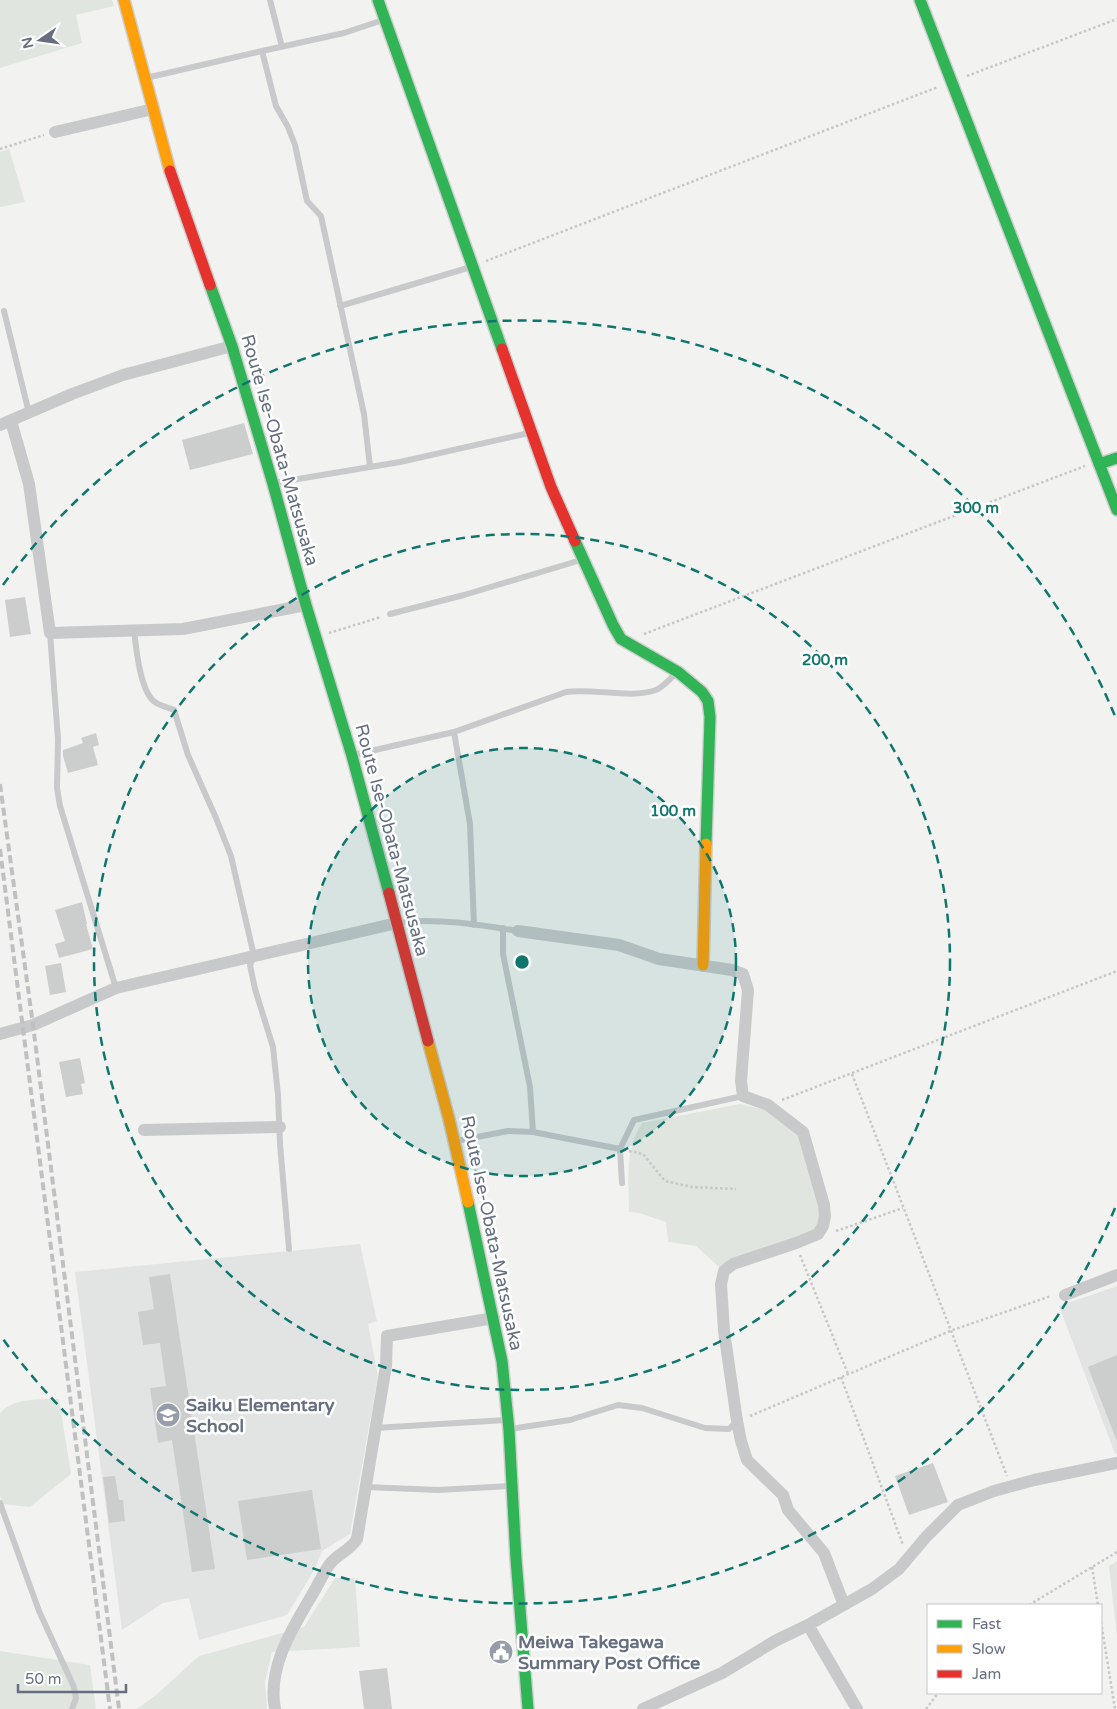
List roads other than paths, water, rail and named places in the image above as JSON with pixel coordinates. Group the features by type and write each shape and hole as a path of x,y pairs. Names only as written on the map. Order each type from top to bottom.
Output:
{"main road":[{"name":"Route Ise-Obata-Matsusaka","path":"124,0 169,170 232,346 273,484 306,605 352,756 454,1142 502,1361 513,1486 516,1559 528,1709"},
{"path":"378,0 551,487 613,626 622,639 678,672 702,692 708,701 710,717 703,965"},
{"path":"920,0 1117,510"},
{"path":"1099,463 1117,458"}],"street":[{"path":"55,132 152,109"},
{"path":"232,346 123,375 72,394 5,423 29,484 50,633 183,629 306,605"},
{"path":"0,1034 32,1025 116,988 396,923"},
{"path":"518,931 619,945 659,959 732,970 743,974 748,990 741,1081 743,1096 768,1105 803,1132 806,1137 824,1205 825,1216 823,1226 818,1234 796,1244 733,1264 724,1271 721,1284 724,1331 740,1441 747,1460 783,1495 788,1510 824,1553 844,1605"},
{"path":"144,1130 280,1127"},
{"path":"1065,1295 1117,1275"},
{"path":"275,1709 273,1697 274,1679 278,1661 296,1621 330,1564 354,1545 358,1539 386,1366 387,1336 494,1318"},
{"path":"643,1709 722,1673 775,1640 808,1625 872,1589 899,1569 946,1515 958,1505 1011,1486 1117,1463"},
{"path":"808,1625 857,1709"}],"lane":[{"path":"270,0 282,47"},
{"path":"144,78 344,34 385,20"},
{"path":"262,51 276,106 296,145 307,202 321,216 364,414 370,466"},
{"path":"340,306 473,267"},
{"path":"4,311 29,413"},
{"path":"273,484 400,462 532,432"},
{"path":"390,614 464,595 583,559"},
{"path":"134,630 140,670 148,694 154,702 174,710 188,755 231,856 254,956 250,965 254,989 273,1046 289,1249"},
{"path":"50,633 58,739 56,788 116,988"},
{"path":"352,756 454,732 566,692 580,690 632,692 657,689 678,672"},
{"path":"454,732 470,824 474,925"},
{"path":"396,923 413,920 518,931"},
{"path":"503,928 503,954 530,1087 533,1132"},
{"path":"622,1183 620,1149 634,1120 743,1096"},
{"path":"454,1142 508,1131 533,1132 620,1149"},
{"path":"376,1428 508,1425 570,1420 618,1405 642,1408 705,1428 729,1429 737,1421"},
{"path":"365,1487 438,1490 513,1486"},
{"path":"0,1503 39,1611 74,1687 76,1698 72,1709"}],"railway":[{"path":"0,784 33,1025 119,1709"},
{"path":"0,849 110,1709"}],"place":[{"name":"Saiku Elementary School","path":"168,1415"},
{"name":"Meiwa Takegawa Summary Post Office","path":"501,1652"}]}
